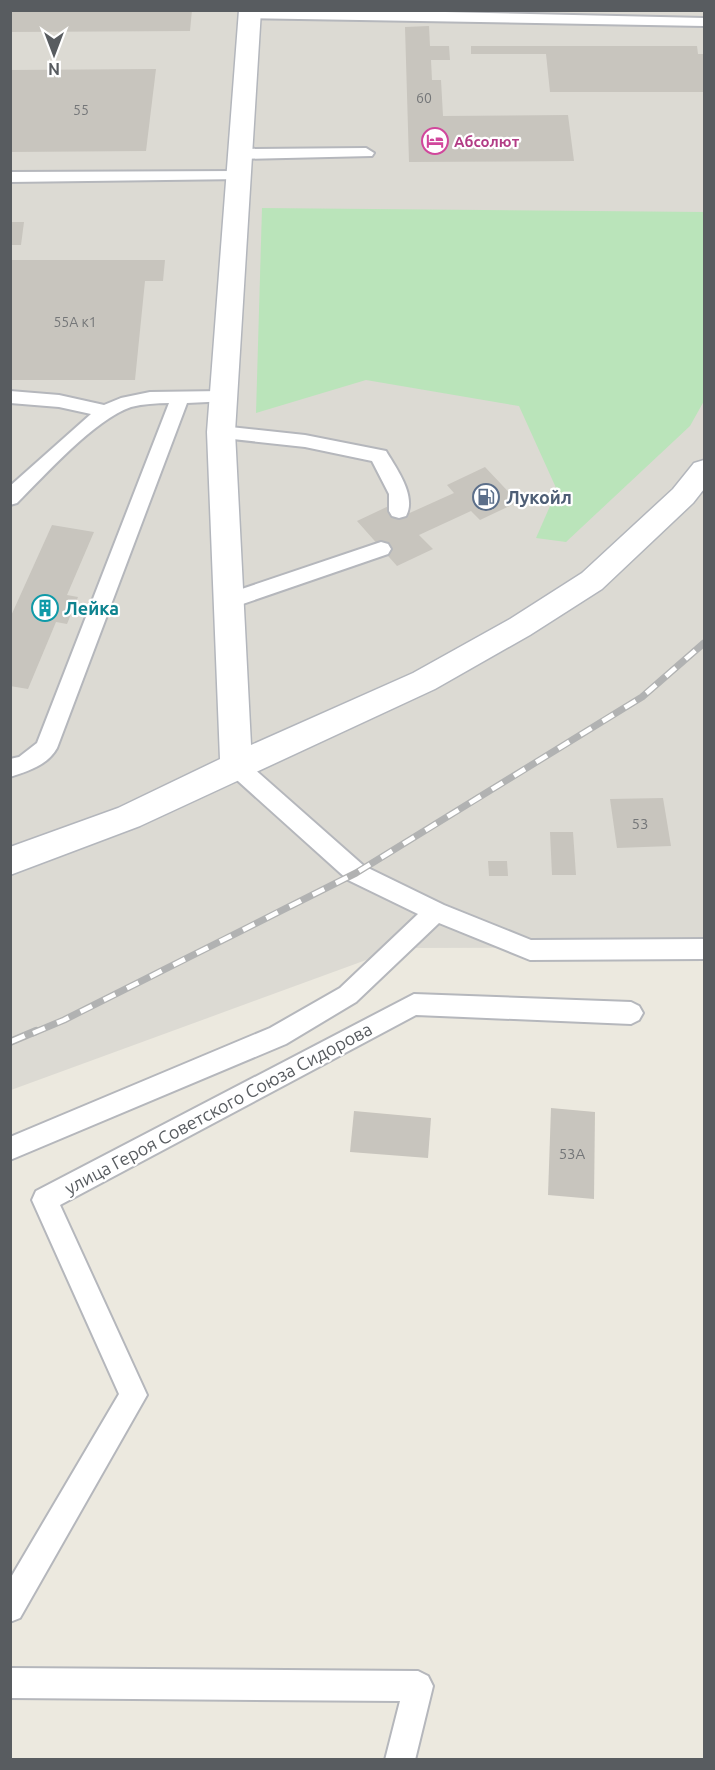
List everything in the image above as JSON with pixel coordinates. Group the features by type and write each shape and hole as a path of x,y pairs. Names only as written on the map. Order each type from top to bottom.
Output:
{"street":[{"path":"236,766 221,432 250,13"},
{"path":"10,861 129,817 424,681 520,627 592,581 683,496 705,470"}],"lane":[{"path":"250,13 705,22"},
{"path":"10,177 238,165 366,153"},
{"path":"10,397 61,400 107,413"},
{"path":"10,498 70,442 125,402 180,397 223,397"},
{"path":"10,768 26,763 46,748 180,397"},
{"path":"221,432 305,441 378,456 399,494 399,511"},
{"path":"228,601 381,549"},
{"path":"236,766 356,873 436,912 530,950 705,949"},
{"path":"10,1149 278,1036 348,995 436,912"},
{"name":"улица Героя Советского Союза Сидорова","path":"10,1608 133,1395 45,1200 414,1004 631,1013"},
{"path":"10,1683 418,1686 400,1760"}],"shaded area":[{"path":"11,11 704,11 704,947 399,948 11,1090"}],"green space":[{"path":"262,208 704,212 704,401 690,426 566,542 536,538 557,490 519,406 366,380 256,413"}],"building":[{"path":"10,10 192,10 190,31 10,32"},
{"path":"429,26 430,46 449,46 450,60 431,60 432,80 441,80 443,116 568,115 574,161 409,162 405,27"},
{"path":"471,46 697,46 698,54 704,54 704,92 550,92 546,54 471,54"},
{"path":"156,69 146,151 10,152 10,70"},
{"path":"10,222 24,222 21,245 10,245"},
{"path":"10,260 165,260 163,281 145,281 135,380 10,380"},
{"path":"485,467 518,502 480,520 471,511 419,535 433,549 397,566 357,521 393,504 403,516 454,493 447,485"},
{"name":"Лейка","path":"52,525 94,532 67,595 78,597 67,624 56,622 28,689 10,686 10,618"},
{"path":"663,798 671,846 617,848 610,799"},
{"path":"550,832 573,832 576,875 552,875"},
{"path":"488,861 507,861 508,876 489,876"},
{"path":"551,1108 595,1112 594,1199 548,1195"},
{"path":"354,1111 431,1118 428,1158 350,1152"}],"railway":[{"path":"33,1033 64,1020 356,873 642,697 704,643"},
{"path":"10,1042 36,1031"}],"place":[{"name":"Абсолют","path":"435,141"},
{"name":"Лукойл","path":"486,497"},
{"name":"Лейка","path":"45,608"}]}
